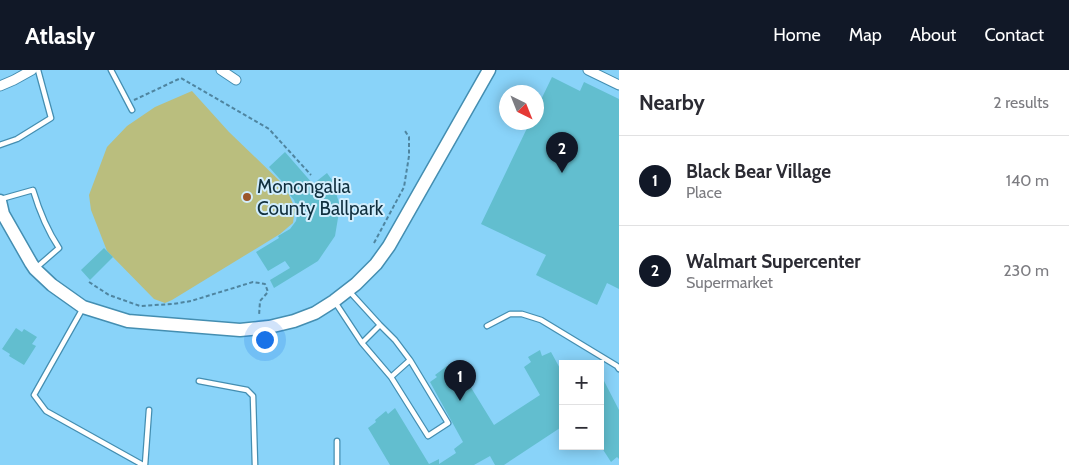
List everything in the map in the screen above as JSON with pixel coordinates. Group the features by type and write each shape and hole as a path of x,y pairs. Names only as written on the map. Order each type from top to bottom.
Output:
{"street":[{"path":"0,86 32,70"},
{"path":"221,70 236,80"},
{"path":"0,200 11,228 35,269 52,285 83,307 128,321 240,330 269,327 294,321 315,313 349,290 376,264 390,246 489,70"},
{"path":"588,70 619,85"}],"lane":[{"path":"0,145 17,139 51,118 38,70"},
{"path":"111,70 132,110"},
{"path":"0,200 33,190 37,205 59,248 35,269"},
{"path":"334,301 362,343 390,377 428,436 448,424 410,360 395,340 349,290"},
{"path":"83,307 34,395 46,411 144,465 149,410"},
{"path":"487,326 510,314 522,314 541,320 619,369"},
{"path":"362,343 380,325"},
{"path":"390,377 410,360"},
{"path":"199,381 247,390 253,396 254,465"},
{"path":"337,465 338,441"}],"path":[{"path":"134,100 181,78 269,130 311,175"},
{"path":"374,243 404,186 409,156 409,137 405,131"},
{"path":"89,282 109,295 140,306 191,301 253,282 265,284 268,292 260,301 259,319"}],"green space":[{"path":"192,91 229,132 285,186 295,208 293,223 280,234 165,303 154,299 107,251 91,210 89,195 107,147 127,126 155,107"}],"building":[{"path":"552,77 580,91 584,82 619,99 619,289 607,283 597,305 536,275 546,255 481,224 526,130 544,130 544,94"},
{"path":"285,152 313,184 327,173 332,180 340,206 335,236 318,261 274,288 270,280 290,268 285,261 268,271 256,252 279,238 278,236 290,229 296,221 298,210 294,200 285,189 287,187 269,167"},
{"path":"104,248 113,257 90,280 81,270"},
{"path":"16,328 22,332 24,329 37,337 32,344 36,346 24,365 9,356 10,354 2,349"},
{"path":"540,350 542,356 551,352 559,367 559,429 504,465 495,465 490,456 474,465 390,465 368,428 386,411 388,414 395,408 429,464 439,459 439,464 456,453 454,449 463,442 430,382 437,377 435,375 447,366 449,369 456,363 494,425 540,395 524,367 531,362 528,357"},
{"path":"604,381 619,410 619,459 617,457 611,462 603,450"}],"place":[{"name":"Walmart Supercenter","path":"562,173"},
{"name":"Monongalia County Ballpark","path":"247,197"},
{"name":"Black Bear Village","path":"460,401"}]}
